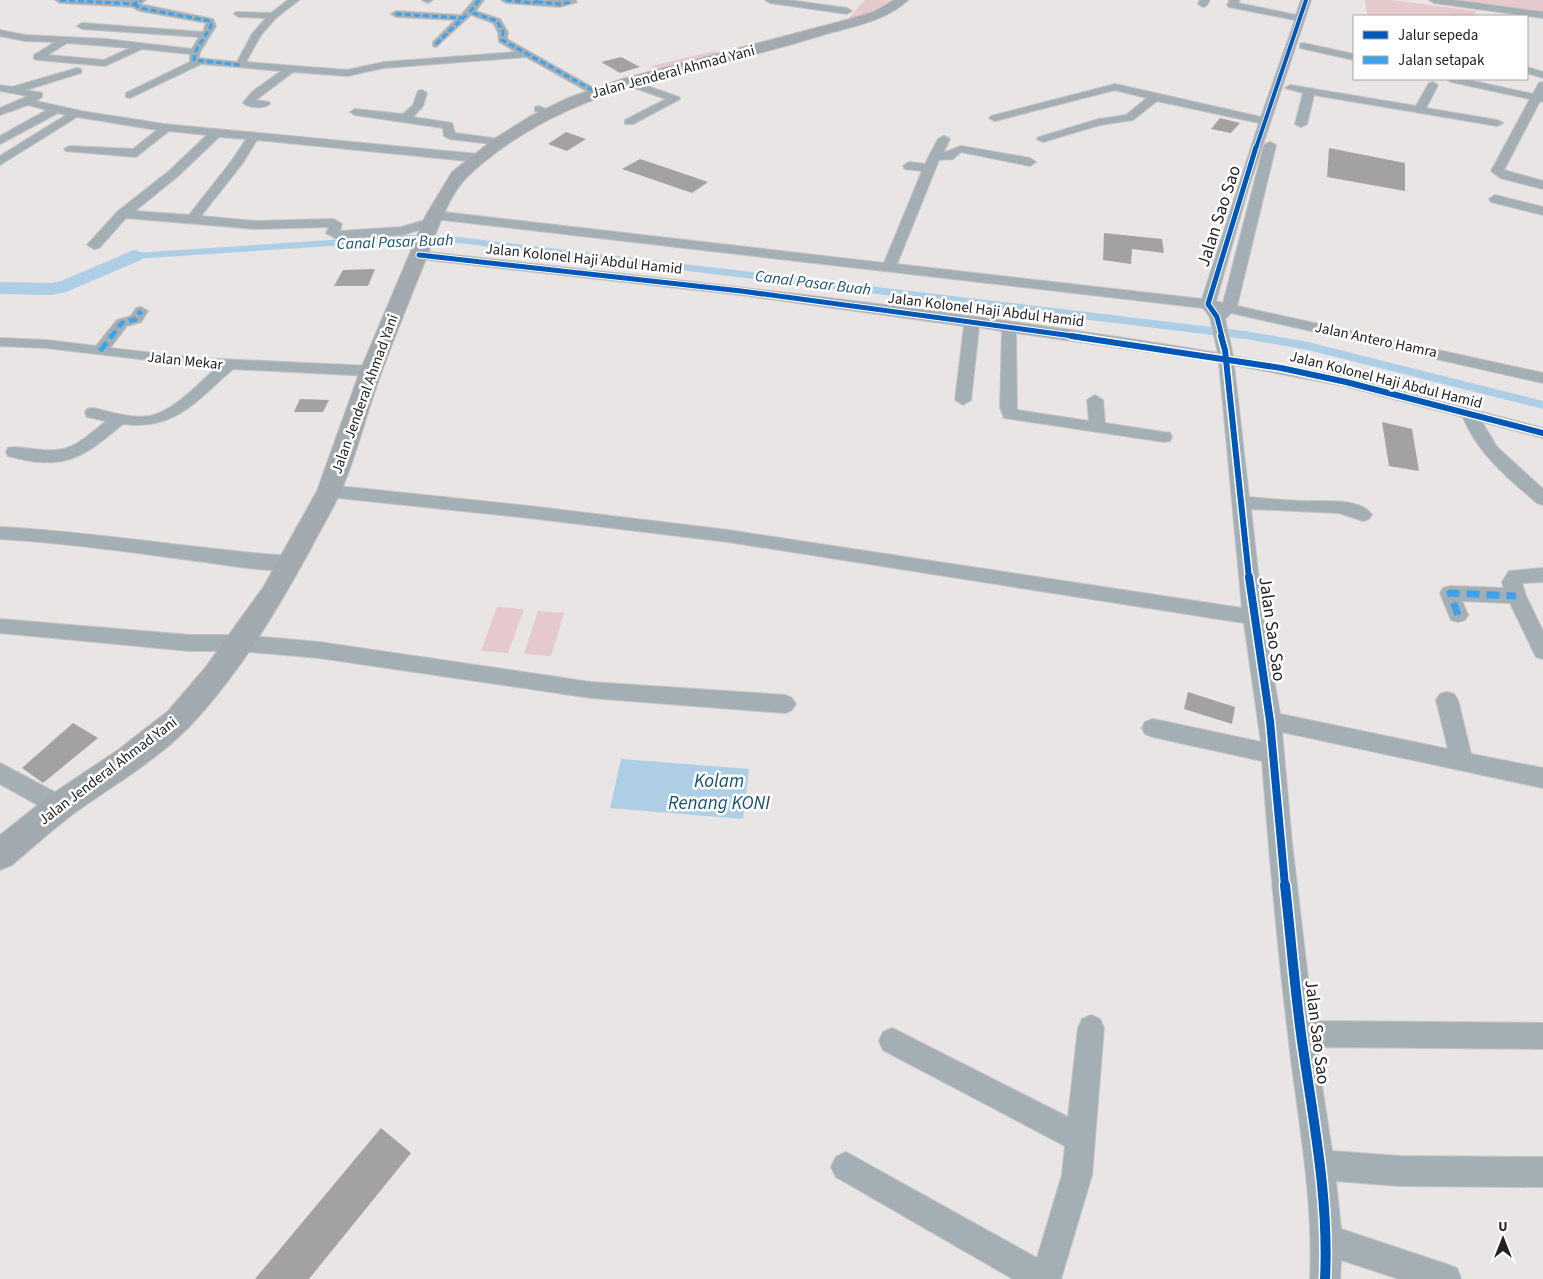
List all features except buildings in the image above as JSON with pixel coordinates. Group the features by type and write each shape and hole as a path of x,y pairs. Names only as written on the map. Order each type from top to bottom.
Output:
{"highway":[{"name":"Jalan Jenderal Ahmad Yani","path":"0,855 60,806 129,759 178,718 215,676 273,593 330,491 370,371 428,234 458,176 478,158 543,111 627,82 797,39 831,24 858,0"},
{"path":"831,24 850,24 890,9 902,0"}],"street":[{"path":"60,0 138,2 140,8 210,21 211,26 196,57 130,95"},
{"path":"240,65 257,34 273,16 294,0"},
{"path":"436,44 466,15 478,0"},
{"path":"506,0 560,4 572,2"},
{"path":"770,0 846,11"},
{"path":"1235,0 1232,5 1299,18"},
{"name":"Jalan Sao Sao","path":"1306,0 1299,18 1272,121 1267,156 1223,313 1254,617 1270,721 1301,1034 1320,1165 1327,1240 1325,1279"},
{"path":"1318,0 1302,50 1353,57"},
{"path":"1434,0 1495,12 1543,15"},
{"path":"239,14 273,16"},
{"path":"396,14 466,15 497,21 503,32 502,40 596,92"},
{"path":"82,26 206,35"},
{"path":"0,33 64,41 141,46 240,65 347,73 384,65 528,54"},
{"path":"64,41 38,57 105,63 141,46"},
{"path":"266,104 248,102 291,70"},
{"path":"1528,70 1543,75"},
{"path":"12,91 76,71"},
{"path":"1456,80 1540,98"},
{"path":"627,82 675,99 629,122"},
{"path":"1419,110 1433,85"},
{"path":"1543,85 1540,98 1498,169 1499,173 1504,175 1543,185"},
{"path":"995,118 1110,86 1272,121"},
{"path":"0,88 38,95 27,102 0,112"},
{"path":"1290,88 1497,123"},
{"path":"1301,124 1309,92"},
{"path":"405,117 418,106 422,93"},
{"path":"1043,139 1092,124 1129,118 1155,97"},
{"path":"27,102 75,114 166,128 395,152 478,158"},
{"path":"0,141 56,110"},
{"path":"355,112 405,117 448,125 450,136 500,142"},
{"path":"0,161 75,114"},
{"name":"Jalan Sao Sao","path":"1208,304 1242,189 1272,121"},
{"path":"70,150 133,154 166,128"},
{"path":"94,245 123,214 173,174 216,133"},
{"path":"192,219 232,168 253,137"},
{"path":"888,266 929,168 944,139"},
{"path":"935,156 949,157 956,150 960,149 1030,162"},
{"path":"909,166 929,168"},
{"path":"1504,175 1493,204 1543,211"},
{"path":"123,214 255,225 334,222 336,225 333,233 337,235 402,231 428,234"},
{"name":"Jalan Antero Hamra","path":"428,234 888,266 1208,304 1223,313 1543,378"},
{"name":"Jalan Kolonel Haji Abdul Hamid","path":"428,234 741,291 1226,354 1346,382 1543,433"},
{"path":"100,351 122,324 136,319 141,311"},
{"path":"963,400 972,322"},
{"path":"1009,327 1009,413 1097,425 1164,437"},
{"name":"Jalan Mekar","path":"3,344 100,351 169,361 228,366 370,371"},
{"path":"93,413 119,419 152,421 175,410 228,366"},
{"path":"1095,400 1097,425"},
{"path":"1470,414 1475,429 1492,453 1543,499"},
{"path":"14,452 67,457 87,447 119,419"},
{"path":"1526,429 1532,438 1543,448"},
{"path":"330,491 476,505 770,541 1171,607 1254,617"},
{"path":"1242,503 1305,507 1334,505 1363,514"},
{"path":"0,533 56,536 193,556 289,563"},
{"path":"1543,574 1516,576 1513,579 1516,596 1543,651"},
{"path":"1458,616 1450,596 1451,592 1516,596"},
{"path":"0,626 190,644 239,643 319,650 591,690 704,696 784,704"},
{"path":"1447,700 1462,762"},
{"path":"1270,721 1543,778"},
{"path":"1153,728 1272,754"},
{"path":"0,773 60,806"},
{"path":"846,1167 1045,1279 1073,1192 1091,1028"},
{"path":"1301,1034 1543,1036"},
{"path":"892,1041 1080,1138"},
{"path":"1320,1165 1399,1171 1543,1172"},
{"path":"1327,1240 1446,1279"}],"shaded area":[{"path":"865,0 891,0 867,15 846,21"},
{"path":"1365,0 1392,0 1476,11 1475,15 1367,15"},
{"path":"1451,0 1543,0 1543,11"},
{"path":"714,51 725,56 660,72 651,66"},
{"path":"497,607 524,609 508,653 481,651"},
{"path":"538,611 564,613 551,656 524,654"}],"water":[{"name":"Kolam Renang KONI","path":"621,759 749,769 743,819 610,808"}],"waterway":[{"name":"Canal Pasar Buah","path":"134,256 407,238 442,238 1245,335 1308,346 1543,405"},
{"path":"0,288 51,289 66,286 134,256"}],"marked path":[{"path":"60,0 134,4 141,0"},
{"path":"479,0 470,12 497,21 503,32 502,40 596,92"},
{"path":"506,0 533,3 539,0"},
{"path":"537,2 560,4 572,2"},
{"path":"134,4 140,8 210,21 211,26 195,52 194,60 240,65"},
{"path":"396,14 463,18"},
{"path":"436,44 466,15"},
{"path":"100,351 122,323 136,319 141,311"},
{"path":"1458,615 1450,593 1516,596"}],"cycle path":[{"path":"1306,0 1242,189 1208,304 1217,317 1225,350 1253,617 1270,721 1280,843 1301,1034 1320,1165 1327,1240 1325,1279"},
{"path":"419,255 741,291 1148,346 1281,368 1346,382 1543,433"}]}
